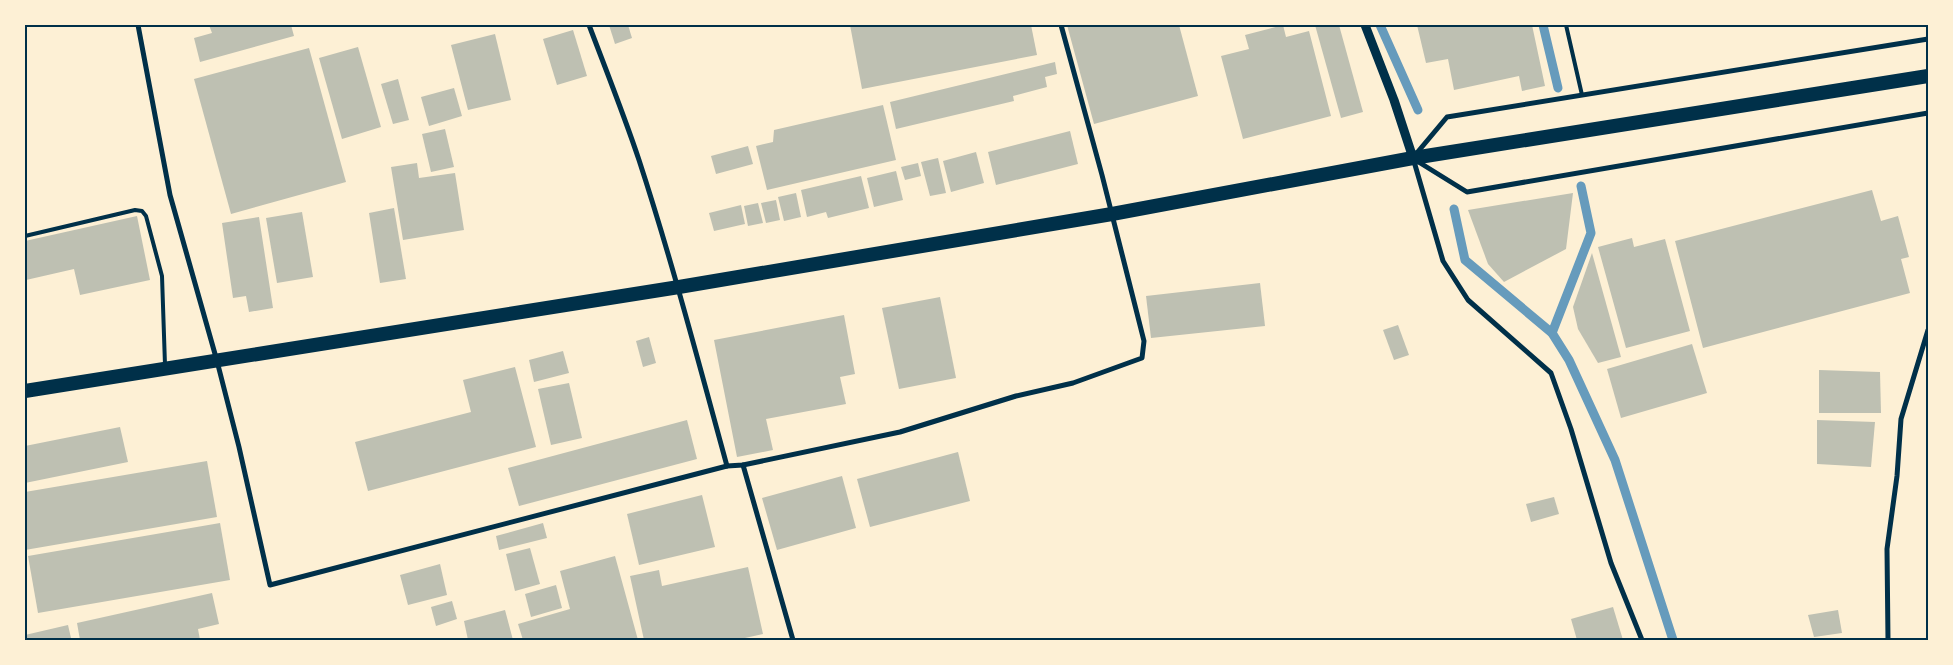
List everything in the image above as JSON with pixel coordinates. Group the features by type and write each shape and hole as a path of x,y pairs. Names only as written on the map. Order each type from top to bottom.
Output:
{"highway":[{"path":"26,388 217,361 679,287 1112,214 1413,158 1928,76"}],"street":[{"path":"138,25 170,195 217,361 239,447 270,585 727,466 743,465 900,432 1016,396 1073,383 1142,358 1144,341 1061,25"},
{"path":"589,25 638,159 679,287 727,466"},
{"path":"1365,25 1394,100 1443,261 1468,300 1551,372 1571,430 1611,563 1642,640"},
{"path":"1413,158 1446,117 1928,39"},
{"path":"1413,158 1467,192 1928,113"},
{"path":"1888,640 1887,549 1897,476 1901,419 1928,330"},
{"path":"743,465 793,640"}],"lane":[{"path":"1566,25 1582,95"},
{"path":"25,236 135,210 142,211 146,216 162,276 165,369"}],"building":[{"path":"209,25 291,25 294,36 200,62 194,38 212,33"},
{"path":"609,25 628,25 632,38 615,44"},
{"path":"850,25 1031,25 1037,55 862,89"},
{"path":"1067,25 1179,25 1198,96 1094,124"},
{"path":"1283,25 1286,37 1309,31 1331,116 1243,139 1221,56 1249,49 1245,35"},
{"path":"1315,25 1339,25 1363,112 1341,118"},
{"path":"1417,25 1532,25 1545,86 1522,91 1519,76 1454,90 1448,59 1426,63"},
{"path":"573,30 587,76 557,85 543,39"},
{"path":"495,34 511,100 468,110 451,45"},
{"path":"358,47 381,127 342,139 319,58"},
{"path":"309,48 346,182 231,214 194,79"},
{"path":"1055,62 1057,74 1045,77 1047,87 1013,96 1014,101 896,129 890,102"},
{"path":"398,79 409,120 393,124 381,84"},
{"path":"454,88 462,116 429,126 421,97"},
{"path":"883,105 896,160 767,190 756,146 773,142 774,130"},
{"path":"445,129 454,167 431,172 422,134"},
{"path":"1070,131 1078,164 996,185 988,152"},
{"path":"748,146 753,164 716,174 711,156"},
{"path":"976,152 984,183 951,192 943,161"},
{"path":"938,158 946,193 930,196 921,162"},
{"path":"417,163 419,178 455,173 464,230 403,240 391,167"},
{"path":"918,163 921,176 905,180 901,167"},
{"path":"896,171 903,200 874,207 867,178"},
{"path":"861,176 869,208 828,218 826,212 807,217 801,190"},
{"path":"1872,190 1881,221 1898,216 1909,257 1901,259 1910,293 1703,348 1675,241"},
{"path":"796,193 801,217 784,221 778,197"},
{"path":"1573,193 1566,249 1504,282 1488,264 1468,210"},
{"path":"776,200 780,220 766,223 761,203"},
{"path":"758,203 763,223 748,226 744,206"},
{"path":"741,205 745,224 714,231 709,213"},
{"path":"394,208 406,279 380,283 369,213"},
{"path":"302,212 313,277 277,283 266,218"},
{"path":"137,216 150,280 80,295 74,269 26,280 25,241"},
{"path":"259,217 273,308 249,312 246,296 233,298 222,223"},
{"path":"1632,238 1634,247 1665,239 1690,331 1626,348 1598,247"},
{"path":"1592,253 1621,357 1598,363 1578,329 1573,307"},
{"path":"1260,283 1265,326 1151,338 1146,296"},
{"path":"940,297 956,378 899,389 882,308"},
{"path":"844,315 855,374 840,377 846,404 766,419 773,450 737,457 714,340"},
{"path":"1398,325 1409,355 1394,360 1383,330"},
{"path":"649,337 656,363 643,367 636,341"},
{"path":"1692,344 1707,393 1621,418 1607,369"},
{"path":"563,351 569,373 534,382 529,360"},
{"path":"515,367 536,447 368,491 355,442 471,412 463,380"},
{"path":"1819,370 1880,372 1881,413 1819,413"},
{"path":"569,383 582,438 551,445 538,389"},
{"path":"687,420 697,459 519,506 508,468"},
{"path":"1817,420 1875,422 1871,467 1817,464"},
{"path":"120,427 128,462 25,483 25,446"},
{"path":"958,452 970,501 870,527 857,479"},
{"path":"207,461 217,517 25,550 25,492"},
{"path":"842,476 856,528 777,550 762,498"},
{"path":"702,495 715,547 639,565 627,514"},
{"path":"1554,497 1559,514 1531,522 1526,504"},
{"path":"220,523 230,580 38,613 28,556"},
{"path":"543,523 547,538 499,550 496,536"},
{"path":"530,548 540,584 515,591 506,554"},
{"path":"615,556 638,640 523,640 518,624 570,609 560,571"},
{"path":"440,564 447,595 408,605 400,575"},
{"path":"748,567 763,634 736,640 644,640 630,576 659,570 662,586"},
{"path":"556,585 562,608 531,617 525,594"},
{"path":"212,593 219,624 198,629 200,640 80,640 77,623"},
{"path":"452,601 457,619 436,626 431,607"},
{"path":"1613,607 1623,640 1577,640 1571,619"},
{"path":"505,610 513,640 468,640 464,621"},
{"path":"1838,610 1842,633 1814,637 1808,615"},
{"path":"68,625 71,638 61,640 25,640 25,635"}],"waterway":[{"path":"1380,25 1418,110"},
{"path":"1543,25 1558,88"},
{"path":"1552,333 1591,233 1581,186"},
{"path":"1454,209 1465,260 1552,333 1569,360 1615,460 1673,640"}]}
